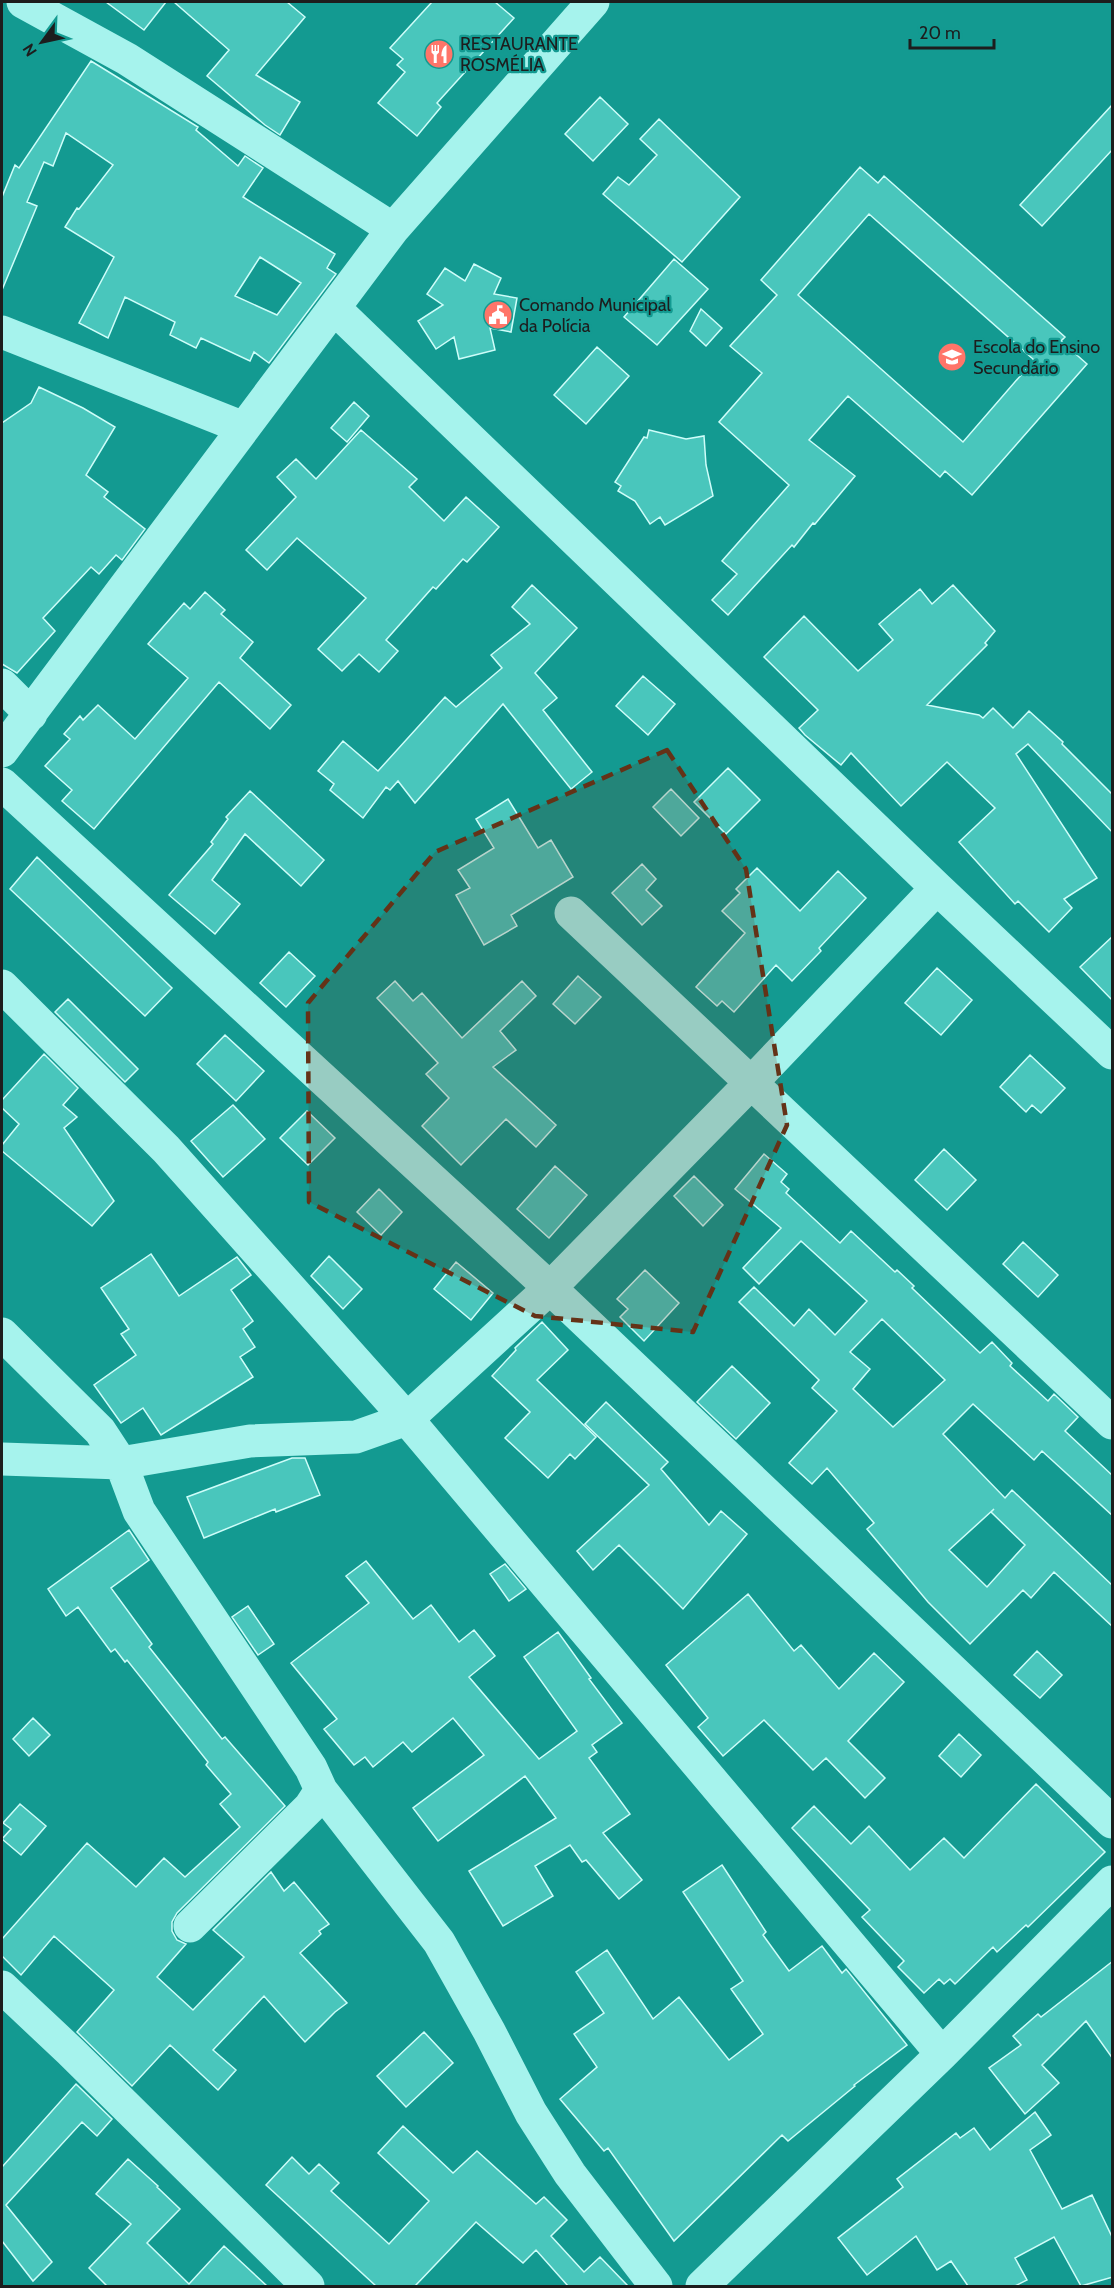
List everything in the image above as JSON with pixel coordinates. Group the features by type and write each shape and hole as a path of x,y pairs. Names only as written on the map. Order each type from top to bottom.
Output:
{"street":[{"path":"23,2 127,58 393,229"},
{"path":"2,751 393,229 593,2"},
{"path":"334,308 937,888 1113,1053"},
{"path":"2,332 244,428"},
{"path":"2,685 31,714"},
{"path":"2,784 550,1288 1113,1822"},
{"path":"2,1460 121,1463 250,1441 356,1437 407,1419 550,1288 751,1083 937,888"},
{"path":"571,913 1113,1424"},
{"path":"2,986 166,1149 407,1419 942,2054"},
{"path":"2,1334 100,1431 121,1463 140,1511 311,1768 321,1790 439,1942 489,2031 531,2113 570,2174 656,2286"},
{"path":"190,1926 310,1807 321,1790"},
{"path":"716,2282 1113,1882"},
{"path":"2,1987 308,2286"}],"highlighted area":[{"path":"667,750 746,869 787,1125 693,1332 535,1316 309,1202 308,1003 435,852"}],"building":[{"path":"106,2 166,2 144,30"},
{"path":"174,2 287,2 305,17 256,75 300,102 280,135 207,76 229,50"},
{"name":"RESTAURANTE ROSMÉLIA","path":"432,2 495,2 514,18 437,103 441,107 417,136 378,103 405,72 397,65 403,59 390,48"},
{"path":"91,61 198,127 196,130 238,166 245,156 263,168 243,197 335,254 327,268 336,274 269,363 254,352 250,361 201,338 196,348 170,335 175,322 125,297 108,338 79,323 114,257 65,227 77,208 79,209 113,165 66,133 53,166 44,162 27,202 37,206 2,290 2,197 15,165 19,168","holes":["260,257 301,283 277,315 235,296"]},
{"path":"600,97 628,124 593,161 565,134"},
{"path":"1113,104 1113,149 1042,226 1020,205"},
{"path":"659,119 740,197 682,262 603,194 618,177 629,185 657,155 640,139"},
{"path":"860,167 878,183 884,176 1065,337 1061,341 1087,364 972,495 945,471 940,477 848,396 809,440 855,476 794,547 792,545 728,615 712,600 737,574 722,561 789,485 719,422 762,373 730,346 777,295 761,280","holes":["869,214 1034,360 963,442 798,295"]},
{"path":"674,259 708,289 657,345 624,317"},
{"name":"Comando Municipal da Polícia","path":"474,264 501,278 494,294 517,298 511,332 490,328 495,350 459,359 454,337 436,349 418,321 443,305 427,294 445,268 465,281"},
{"path":"701,309 722,328 706,346 690,331"},
{"path":"597,347 629,376 586,424 554,395"},
{"path":"39,387 83,408 115,427 86,475 108,492 104,497 145,529 122,560 116,555 99,574 91,567 43,618 55,631 17,673 2,664 2,423 31,403"},
{"path":"354,402 369,416 347,442 331,428"},
{"path":"361,430 417,479 409,487 444,521 466,497 499,527 467,562 463,559 436,589 433,587 386,640 398,651 379,672 359,654 342,671 318,649 366,598 297,538 267,570 246,550 296,497 277,477 296,459 316,479"},
{"path":"649,430 686,439 704,436 706,465 713,496 665,525 660,517 650,524 635,501 618,491 621,486 615,482 644,437 647,438"},
{"path":"532,585 577,628 535,673 557,698 543,710 592,772 571,789 503,704 415,803 398,781 390,790 386,787 363,818 330,790 334,784 318,771 343,741 378,771 445,697 456,707 502,668 491,655 530,624 512,607"},
{"path":"953,585 995,631 985,643 987,645 927,705 979,715 983,718 993,708 1013,728 1029,711 1063,742 1062,744 1113,795 1113,833 1028,744 1016,754 1097,878 1064,899 1072,908 1049,932 1018,901 1015,904 959,842 995,808 947,762 901,806 851,753 841,765 805,735 799,728 818,710 764,657 804,616 858,671 893,640 879,624 920,589 932,604"},
{"path":"205,592 225,610 221,614 253,642 240,658 291,705 270,729 219,682 94,829 62,801 72,790 45,766 70,739 64,734 80,716 83,720 98,705 135,739 188,678 148,644 184,603 190,609"},
{"path":"643,676 675,704 648,735 616,706"},
{"path":"728,768 760,800 726,834 694,802"},
{"path":"671,789 699,818 681,836 653,807"},
{"path":"250,791 324,860 301,886 245,834 212,880 240,904 215,934 169,895 213,844 211,842 228,819 226,817"},
{"path":"508,799 538,848 551,840 573,877 511,915 517,926 484,945 456,895 470,888 458,870 494,848 476,819"},
{"path":"37,857 172,988 145,1016 10,889"},
{"path":"642,864 656,879 646,890 662,906 642,925 612,893"},
{"path":"757,868 800,911 838,871 866,898 819,948 821,951 792,981 776,965 734,1012 722,1001 717,1006 696,987 745,933 722,911 740,893 736,889"},
{"path":"1113,936 1113,1001 1080,967"},
{"path":"289,952 315,976 286,1007 260,983"},
{"path":"937,968 972,1000 941,1035 905,1003"},
{"path":"578,976 601,997 575,1024 553,1004"},
{"path":"395,981 413,1001 422,993 462,1038 522,981 536,996 500,1031 516,1050 493,1067 556,1125 536,1147 506,1119 461,1165 422,1126 449,1098 426,1074 438,1063 377,998"},
{"path":"68,999 138,1069 125,1082 55,1012"},
{"path":"225,1035 264,1071 236,1101 197,1064"},
{"path":"44,1054 78,1088 63,1105 77,1117 64,1128 114,1201 92,1226 2,1151 2,1145 19,1124 2,1108 2,1100"},
{"path":"1030,1055 1065,1088 1041,1113 1032,1105 1026,1112 1000,1087"},
{"path":"233,1105 265,1139 223,1177 191,1141"},
{"path":"307,1111 335,1138 308,1165 280,1138"},
{"path":"944,1149 976,1180 947,1210 915,1180"},
{"path":"764,1154 787,1174 781,1182 789,1189 786,1193 840,1243 851,1231 895,1272 897,1270 914,1286 912,1288 980,1353 992,1342 1012,1363 1010,1366 1048,1401 1054,1394 1078,1417 1065,1431 1113,1476 1113,1516 1042,1451 1034,1460 973,1404 943,1434 1005,1498 1012,1490 1113,1586 1113,1627 1054,1572 1031,1598 1023,1590 970,1644 928,1602 867,1529 874,1523 827,1468 812,1484 789,1463 837,1411 812,1388 819,1380 739,1302 754,1287 794,1326 809,1309 835,1335 867,1301 801,1241 759,1284 743,1268 781,1228 735,1189","holes":["882,1319 945,1380 893,1427 853,1389 870,1369 850,1352","994,1509 991,1512 1025,1545 987,1587 949,1550"]},
{"path":"555,1166 587,1195 549,1238 517,1209"},
{"path":"694,1176 723,1205 703,1226 674,1196"},
{"path":"379,1189 402,1212 381,1235 357,1212"},
{"path":"1023,1242 1058,1275 1038,1297 1003,1264"},
{"path":"151,1254 179,1296 237,1257 251,1275 231,1290 253,1321 243,1329 255,1347 240,1357 253,1377 161,1435 143,1408 121,1423 94,1385 136,1355 121,1334 129,1329 101,1288"},
{"path":"329,1256 362,1289 343,1309 311,1276"},
{"path":"456,1262 493,1293 471,1320 434,1289"},
{"path":"645,1270 679,1303 644,1341 620,1317 628,1309 617,1299"},
{"path":"542,1322 568,1350 537,1380 596,1437 575,1459 570,1454 548,1478 505,1438 530,1412 492,1376 516,1350 515,1348"},
{"path":"732,1366 770,1403 736,1439 697,1402"},
{"path":"606,1402 668,1462 661,1469 709,1525 721,1511 747,1534 683,1609 619,1545 593,1570 577,1551 649,1485 585,1424"},
{"path":"292,1458 305,1458 320,1495 276,1512 275,1509 204,1538 187,1497"},
{"path":"129,1530 149,1560 111,1588 152,1644 149,1647 222,1739 225,1737 285,1806 177,1913 172,1922 172,1931 177,1940 186,1944 157,1977 193,2010 244,1957 213,1930 271,1872 284,1891 294,1882 329,1924 319,1931 321,1934 300,1953 347,2003 305,2042 264,1996 213,2050 236,2070 218,2090 170,2045 132,2086 77,2032 114,1990 54,1936 21,1975 2,1956 2,1939 87,1843 136,1887 164,1858 185,1877 240,1827 220,1804 231,1794 206,1765 208,1762 127,1660 125,1662 115,1649 111,1652 78,1607 66,1616 48,1589"},
{"path":"366,1561 413,1619 431,1605 459,1642 474,1630 495,1656 469,1677 539,1759 577,1731 524,1657 558,1632 622,1723 592,1745 597,1752 589,1758 630,1814 603,1833 642,1880 619,1899 586,1860 582,1862 570,1845 535,1866 553,1896 503,1926 469,1871 556,1818 525,1776 438,1841 413,1808 484,1755 453,1718 412,1752 403,1742 373,1767 365,1757 354,1765 324,1729 337,1719 291,1663 369,1603 346,1576"},
{"path":"505,1564 526,1589 509,1601 490,1574"},
{"path":"748,1594 794,1651 801,1645 839,1689 874,1653 904,1682 848,1741 885,1778 865,1798 826,1758 813,1770 764,1720 723,1756 698,1727 708,1718 666,1665"},
{"path":"248,1606 274,1644 258,1655 232,1617"},
{"path":"1037,1651 1062,1675 1040,1698 1014,1675"},
{"path":"33,1718 50,1735 29,1756 13,1739"},
{"path":"959,1734 981,1755 961,1777 939,1756"},
{"path":"1036,1784 1105,1852 1028,1927 1026,1925 997,1952 993,1947 955,1984 950,1979 944,1984 939,1979 924,1993 898,1967 904,1961 862,1917 870,1910 792,1828 814,1806 851,1844 869,1826 910,1870 944,1838 964,1858"},
{"path":"20,1804 46,1826 21,1855 2,1839 11,1829 3,1823"},
{"path":"722,1865 766,1932 763,1935 789,1971 822,1946 842,1973 846,1969 907,2045 854,2085 788,2141 782,2135 674,2241 608,2148 604,2151 560,2099 597,2067 574,2034 604,2013 576,1972 607,1950 653,2019 679,1997 729,2060 763,2034 731,1989 743,1981 683,1892"},
{"path":"1113,1961 1113,2059 1086,2021 1042,2065 1059,2083 1025,2114 989,2068 1021,2045 1013,2036 1038,2014 1041,2017"},
{"path":"424,2032 453,2063 406,2107 377,2076"},
{"path":"76,2084 112,2119 97,2136 82,2122 6,2205 52,2262 33,2281 2,2241 2,2167"},
{"path":"1035,2112 1051,2135 1030,2150 1062,2209 1092,2195 1113,2239 1113,2277 1081,2286 1054,2237 1015,2258 1027,2280 1015,2286 968,2286 951,2261 937,2270 916,2236 867,2275 838,2238 903,2187 897,2179 956,2133 960,2138 974,2128 990,2150"},
{"path":"403,2126 453,2173 477,2151 536,2204 544,2197 567,2220 551,2236 584,2272 600,2257 628,2286 568,2286 536,2250 523,2263 476,2222 415,2286 376,2286 266,2185 292,2157 309,2174 319,2164 339,2183 331,2191 389,2244 429,2201 378,2153"},
{"path":"128,2159 180,2209 147,2243 189,2284 224,2246 267,2286 107,2286 89,2268 131,2224 96,2194"}],"place":[{"name":"RESTAURANTE ROSMÉLIA","path":"439,54"},
{"name":"Comando Municipal da Polícia","path":"498,315"},
{"name":"Escola do Ensino Secundário","path":"952,357"}]}
